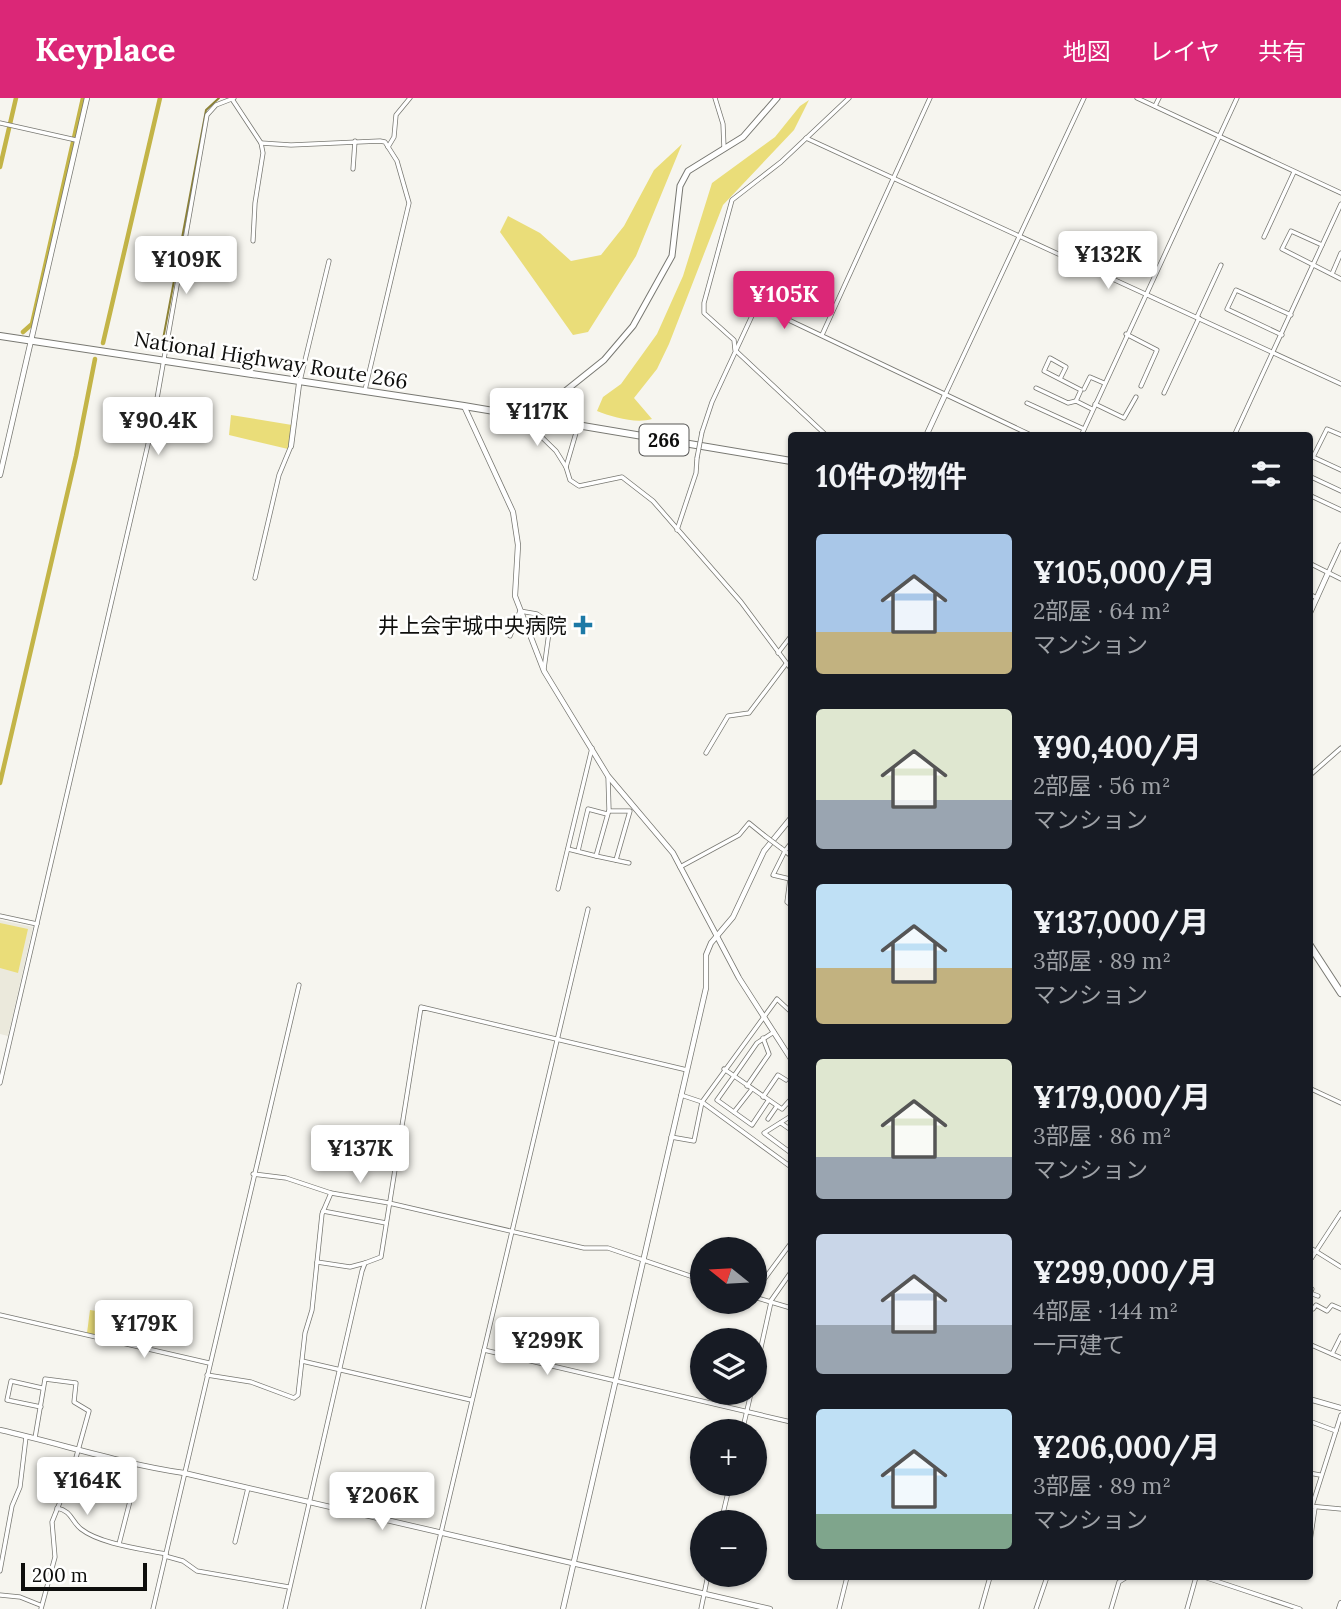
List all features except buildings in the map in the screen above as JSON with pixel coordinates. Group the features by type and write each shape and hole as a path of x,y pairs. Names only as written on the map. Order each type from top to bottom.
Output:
{"highway":[{"name":"National Highway Route 266","path":"0,336 537,419"},
{"name":"266","path":"537,419 788,461"},
{"path":"1313,950 1341,993"}],"main road":[{"path":"537,419 554,400 604,360 632,326 672,256 682,180 688,170 751,130 777,98"}],"street":[{"path":"0,475 88,98"},
{"path":"217,98 222,103"},
{"path":"0,1083 152,427 207,115 233,98 261,143 262,163 258,175 253,242"},
{"path":"388,147 394,137 396,115 410,98"},
{"path":"715,98 723,124 724,148"},
{"path":"823,432 736,350 734,340 704,313 729,204 849,98"},
{"path":"822,335 930,98"},
{"path":"928,432 1084,98"},
{"path":"1137,98 1341,193"},
{"path":"1155,106 1159,98"},
{"path":"1083,432 1237,98"},
{"path":"0,123 77,141"},
{"path":"806,138 1341,384"},
{"path":"353,169 355,141"},
{"path":"261,143 291,145 380,141 397,160 409,203 364,393"},
{"path":"1264,237 1294,172"},
{"path":"1236,432 1341,204"},
{"path":"1322,245 1291,231 1282,249 1341,279"},
{"path":"1332,274 1341,253"},
{"path":"255,578 279,475 291,446 299,384 329,261"},
{"path":"1164,393 1222,265"},
{"path":"1282,335 1227,309 1236,290 1291,315"},
{"path":"677,530 696,473 702,432 757,305 1024,432"},
{"path":"1126,334 1157,350 1141,386"},
{"path":"1060,379 1066,367 1050,358 1044,371 1081,390 1076,401"},
{"path":"1084,389 1090,377 1104,383"},
{"path":"1036,388 1069,403 1076,401 1124,418 1136,397"},
{"path":"1027,403 1084,429"},
{"path":"464,406 513,512 518,545 515,596 544,671 608,776 661,834 716,937 788,1054"},
{"path":"518,415 530,422 566,467 570,480 579,486 627,479 653,501 741,602 786,664 749,713 728,716 706,752"},
{"path":"566,467 578,426"},
{"path":"1341,435 1326,429 1314,457 1341,470"},
{"path":"1313,478 1341,491"},
{"path":"1313,497 1341,510"},
{"path":"1313,606 1341,545"},
{"path":"1313,565 1341,579"},
{"path":"1313,596 1317,598"},
{"path":"520,611 537,614 565,633"},
{"path":"510,636 520,611"},
{"path":"544,671 550,625"},
{"path":"778,653 788,640"},
{"path":"558,889 592,747"},
{"path":"1313,772 1341,748"},
{"path":"596,856 608,812 608,776"},
{"path":"578,851 588,809 630,811 615,860"},
{"path":"563,1609 706,988 706,955 742,902 764,851 788,822"},
{"path":"680,867 739,835 749,823 788,854"},
{"path":"788,847 773,875 788,879"},
{"path":"568,849 629,863"},
{"path":"423,1609 588,909"},
{"path":"0,916 37,924"},
{"path":"153,1609 299,985"},
{"path":"671,1137 694,1141 702,1102 724,1069 777,999 788,1009"},
{"path":"316,1262 350,1267 381,1257 421,1007 687,1070"},
{"path":"768,1101 752,1125 717,1100 764,1038 774,1032"},
{"path":"734,1112 769,1054 764,1038"},
{"path":"724,1069 782,1109 788,1102"},
{"path":"763,1097 778,1075 786,1080"},
{"path":"1313,1090 1341,1103"},
{"path":"681,1095 702,1102 788,1164"},
{"path":"768,1119 777,1106"},
{"path":"788,1118 764,1133 788,1151"},
{"path":"781,1122 788,1128"},
{"path":"253,1174 286,1178 331,1194 388,1203 584,1248 608,1248 690,1276"},
{"path":"207,1375 251,1382 297,1397 305,1333 312,1310 323,1211 331,1194"},
{"path":"323,1211 386,1223"},
{"path":"1313,1257 1341,1213"},
{"path":"1336,1223 1341,1225"},
{"path":"767,1276 788,1247"},
{"path":"1313,1250 1341,1267"},
{"path":"285,1609 365,1263"},
{"path":"765,1328 770,1302 788,1276"},
{"path":"1313,1294 1318,1296"},
{"path":"767,1301 788,1307"},
{"path":"1313,1309 1315,1305 1328,1311 1332,1305 1341,1310"},
{"path":"0,1315 209,1363"},
{"path":"1332,1354 1341,1336"},
{"path":"1313,1346 1341,1358"},
{"path":"484,1350 788,1421"},
{"path":"302,1361 472,1400"},
{"path":"0,1595 20,1597 40,1607 50,1582 55,1557 51,1527 89,1411 74,1402 76,1383 46,1379 42,1388 35,1438"},
{"path":"40,1407 7,1400 11,1381 42,1388"},
{"path":"1313,1400 1341,1408"},
{"path":"745,1419 748,1405"},
{"path":"1313,1503 1341,1415"},
{"path":"1313,1422 1336,1431"},
{"path":"0,1430 79,1448 133,1466 184,1473 770,1609"},
{"path":"0,1571 11,1508 20,1487 26,1436"},
{"path":"118,1544 130,1501 133,1466"},
{"path":"1313,1474 1320,1475"},
{"path":"235,1542 247,1488"},
{"path":"1313,1507 1341,1509"},
{"path":"57,1508 69,1513 80,1528 118,1544 183,1561 197,1571 288,1588 290,1585"},
{"path":"839,1609 846,1580"},
{"path":"981,1609 989,1580"},
{"path":"1036,1609 1045,1580"},
{"path":"1111,1609 1119,1582 1122,1580"},
{"path":"1187,1609 1195,1580"},
{"path":"1213,1580 1300,1609"},
{"path":"701,1609 706,1587"},
{"path":"1275,1609 1277,1601"},
{"path":"1339,1609 1341,1603"}],"shaded area":[{"path":"809,100 794,130 723,205 669,344 657,369 634,398 652,419 632,420 597,411 603,397 621,384 657,334 683,276 712,183 775,137 800,106"},
{"path":"682,144 636,256 588,332 573,335 500,232 508,216 540,233 571,261 601,255 624,226 654,170"},
{"path":"231,415 292,425 288,449 229,435"},
{"path":"0,920 33,927 8,1036 0,1034"},
{"path":"0,923 28,929 18,973 0,968"},
{"path":"90,1310 123,1315 118,1340 87,1333"}],"waterway":[{"path":"0,167 16,98"},
{"path":"23,332 32,324 83,98"},
{"path":"103,343 160,98"},
{"path":"161,350 206,110 219,98"},
{"path":"0,783 76,456 95,359"}],"place":[{"name":"井上会宇城中央病院","path":"583,625"}]}
